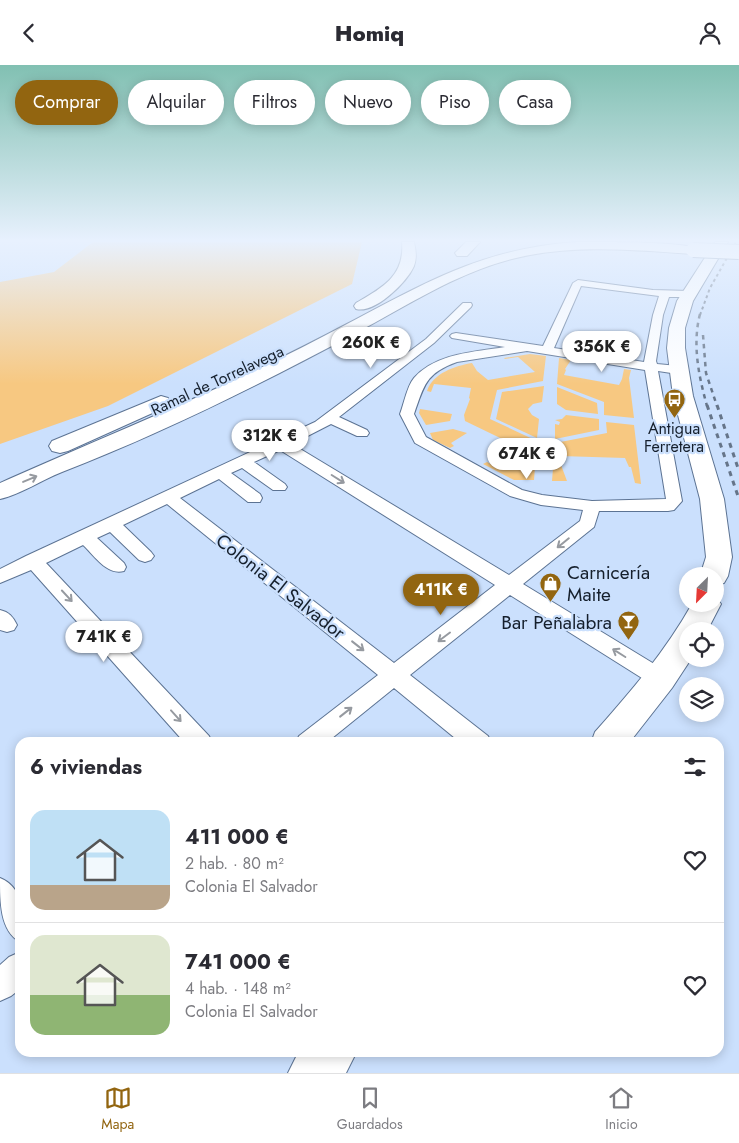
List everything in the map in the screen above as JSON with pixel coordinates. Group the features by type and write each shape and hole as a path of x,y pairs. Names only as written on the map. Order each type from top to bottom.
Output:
{"highway":[{"path":"27,460 177,395 284,345 372,300 387,289"},
{"name":"Ramal de Torrelavega","path":"0,474 224,378 343,321 403,289"},
{"name":"Ramal de Torrelavega","path":"0,492 59,466 330,335 407,289"},
{"path":"59,466 123,440 217,395 331,339 426,289"},
{"path":"694,289 685,301 677,329 676,347 683,396 712,499 719,557 716,567"},
{"path":"613,737 661,679 679,652"},
{"path":"313,1073 327,1057"}],"street":[{"path":"547,350 575,289"},
{"path":"631,289 690,294"},
{"path":"529,347 448,361 419,380 411,397 407,414 420,440 516,493 541,500 592,507 668,506 674,501 650,361 655,328 665,293"},
{"path":"0,577 282,444 330,418 430,341 467,305"},
{"path":"456,336 678,370"},
{"path":"330,418 362,433"},
{"path":"282,444 661,679"},
{"path":"244,462 279,487"},
{"path":"220,473 254,498"},
{"name":"Colonia El Salvador","path":"168,497 472,737"},
{"path":"316,737 588,523 592,507"},
{"path":"111,523 145,556"},
{"path":"85,536 117,567"},
{"path":"34,561 195,737"},
{"path":"0,892 15,918"},
{"path":"0,985 15,972"}],"shaded area":[{"path":"0,289 342,289 108,406 0,444"},
{"path":"530,354 546,356 543,381 497,390 490,419 537,441 534,480 514,480 483,464 487,462 500,469 512,463 527,451 465,421 464,415 470,399 471,388 434,384 431,392 427,391 434,379 445,371 472,363 477,371 488,380 535,372 518,357 504,358"},
{"path":"559,358 571,360 565,369 564,375 619,385 624,369 631,370 629,378 634,418 604,415 604,402 557,384"},
{"path":"544,386 542,402 533,404 528,409 532,415 539,419 537,438 496,419 502,392"},
{"path":"557,387 597,403 598,414 566,410 557,404"},
{"path":"420,409 452,414 450,421 426,425 419,413"},
{"path":"566,415 599,419 599,430 555,439 555,424 559,425 560,422 555,420 562,419"},
{"path":"606,422 634,425 641,484 635,483 631,467 629,467 625,458 560,456 567,481 552,481 555,443 607,433"},
{"path":"453,429 467,433 451,443 454,446 450,448 433,440 430,433"}],"railway":[{"path":"700,315 710,289"},
{"path":"700,314 697,349 701,384 707,406"},
{"path":"703,335 706,373 717,406"},
{"path":"707,405 739,499"},
{"path":"717,405 739,471"}],"place":[{"name":"Antigua Ferretera","path":"674,418"},
{"name":"Carnicería Maite","path":"551,602"},
{"name":"Bar Peñalabra","path":"628,641"}]}
